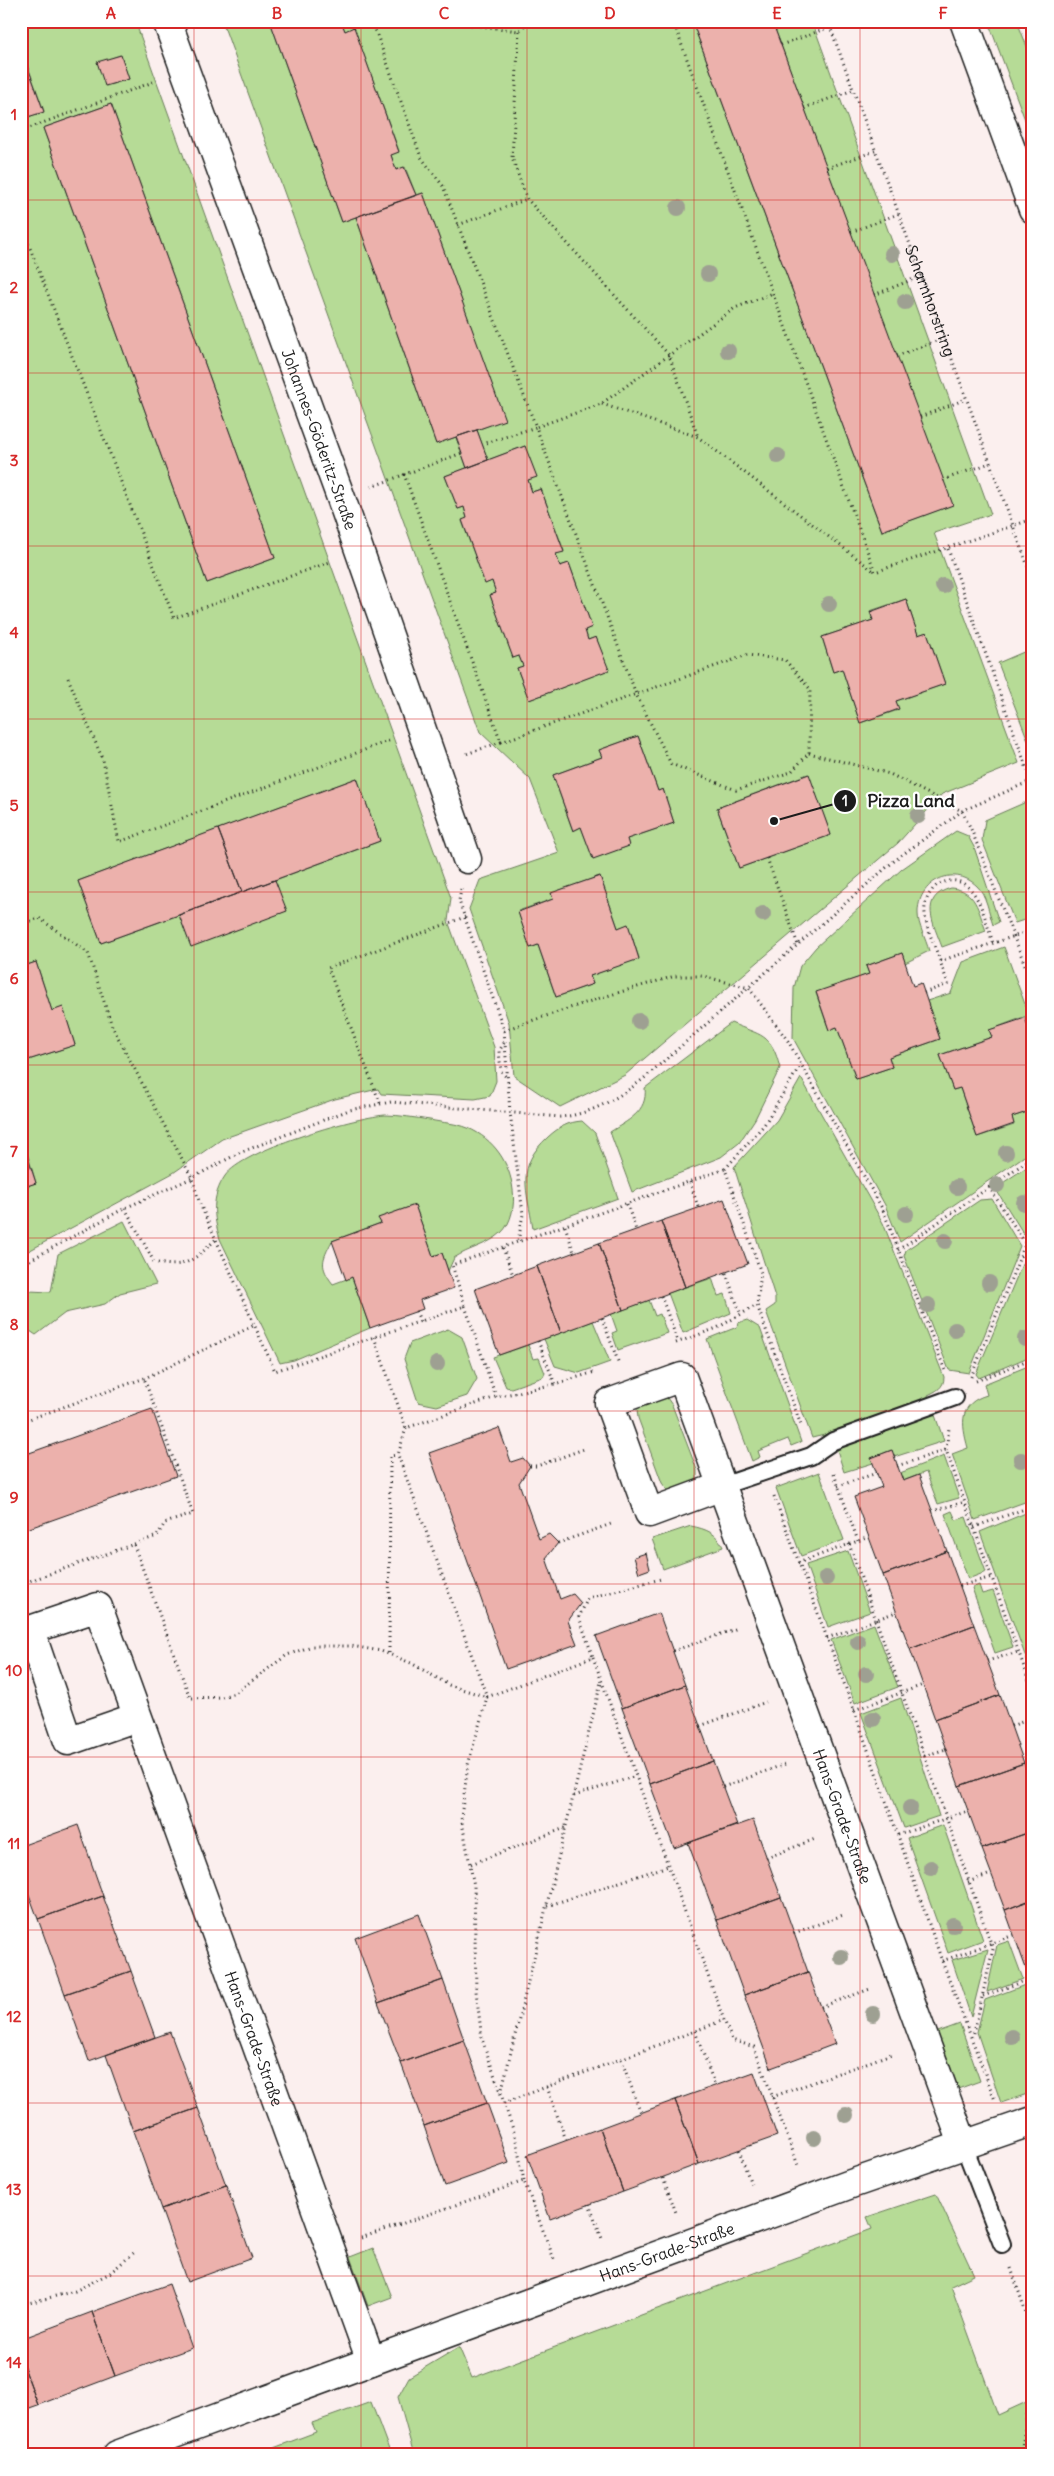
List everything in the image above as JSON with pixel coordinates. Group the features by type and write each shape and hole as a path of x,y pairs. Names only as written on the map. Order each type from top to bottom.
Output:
{"street":[{"name":"Johannes-Göderitz-Straße","path":"167,21 341,498 467,859"},
{"path":"964,21 1033,209"},
{"name":"Hans-Grade-Straße","path":"722,1486 649,1513 608,1403 682,1377 722,1486 769,1616 819,1751 925,2042 964,2146"},
{"name":"Hans-Grade-Straße","path":"136,1717 68,1741 30,1630 98,1606 136,1717 371,2361"},
{"name":"Hans-Grade-Straße","path":"117,2455 842,2188 1033,2121"}],"lane":[{"path":"722,1486 818,1452 834,1441 955,1397"},
{"path":"964,2146 1002,2244"}],"path":[{"path":"372,21 421,157 443,186 536,426 636,694 671,764 736,790 791,772 809,753 810,689 785,660 747,655 636,694 501,742 435,765"},
{"path":"441,21 520,31"},
{"path":"529,21 520,31 512,158 527,198 669,356 698,437"},
{"path":"673,21 875,572"},
{"name":"Scharnhorstring","path":"828,21 1033,580"},
{"path":"781,45 830,27"},
{"path":"21,131 184,71"},
{"path":"804,108 853,90"},
{"path":"827,168 875,151"},
{"path":"458,225 527,198"},
{"path":"851,232 898,214"},
{"path":"21,226 174,618 360,552"},
{"path":"874,295 921,276"},
{"path":"483,444 602,404 734,308 773,293"},
{"path":"897,356 944,338"},
{"path":"920,417 966,399"},
{"path":"602,404 698,437 875,572"},
{"path":"341,498 462,453"},
{"path":"943,480 990,463"},
{"path":"404,474 501,742"},
{"path":"875,572 948,550 1033,519"},
{"path":"21,1265 125,1208 248,1150 349,1110 391,1102 569,1116 610,1101 642,1080 894,861 962,811 1032,780 948,550"},
{"path":"68,678 103,760 119,842 422,728"},
{"path":"809,753 890,774 962,811 971,829 1033,985"},
{"path":"768,858 798,944"},
{"path":"467,859 459,901 504,1030 510,1112 523,1214 518,1242"},
{"path":"924,993 948,984 926,918 925,906 929,894 938,885 950,881 962,883 972,890 978,900 993,943"},
{"path":"380,1103 328,968 465,917"},
{"path":"21,925 39,918 88,953 112,1026 192,1178 200,1204 275,1371 465,1306"},
{"path":"940,962 1013,935 1033,930"},
{"path":"504,1030 600,998 675,976 703,976 748,988 788,1041 883,1210 955,1397"},
{"path":"504,1043 499,1051 501,1071 507,1078"},
{"path":"496,1398 452,1265 725,1169 764,1124 801,1064"},
{"path":"898,1250 1033,1157"},
{"path":"725,1169 761,1273 757,1306 818,1452 838,1486 858,1541"},
{"path":"690,1182 698,1207"},
{"path":"989,1188 1033,1255"},
{"path":"627,1204 636,1230"},
{"path":"125,1208 154,1262 171,1267 195,1260 216,1239"},
{"path":"1033,1225 968,1384 1033,1358"},
{"path":"564,1226 574,1252"},
{"path":"503,1248 513,1275"},
{"path":"726,1273 741,1315"},
{"path":"661,1296 678,1342"},
{"path":"669,1346 741,1315 757,1306"},
{"path":"416,1311 420,1321"},
{"path":"602,1318 619,1364"},
{"path":"21,1422 144,1378 255,1325"},
{"path":"374,1337 406,1428 398,1455 487,1697 468,1765 462,1817 474,1886 476,1991 482,2039 515,2135 524,2181 556,2264"},
{"path":"538,1341 555,1384"},
{"path":"610,1367 627,1361"},
{"path":"406,1428 496,1398 555,1384 601,1370"},
{"path":"21,1584 157,1536 165,1524 193,1514 144,1378"},
{"path":"530,1466 537,1466 584,1448"},
{"path":"898,1466 946,1450 1033,1692"},
{"path":"389,1653 390,1456 398,1455"},
{"path":"765,1472 854,1710 942,1960 973,2038 1006,2131"},
{"path":"838,1486 877,1472"},
{"path":"932,1511 965,1502"},
{"path":"974,1528 1033,1506"},
{"path":"558,1543 611,1524"},
{"path":"798,1563 869,1537"},
{"path":"850,1544 903,1692 945,1819 993,1949 973,2038"},
{"path":"134,1545 190,1698 222,1697 235,1693 286,1655 302,1648 325,1645 351,1646 389,1653 411,1662 448,1685 487,1697 593,1658"},
{"path":"960,1586 992,1577"},
{"path":"661,1579 588,1598 579,1617 724,2020 732,2040 754,2047 801,2173"},
{"path":"827,1638 896,1612"},
{"path":"673,1651 769,1616"},
{"path":"987,1661 1018,1652"},
{"path":"501,2094 602,1681"},
{"path":"854,1710 922,1685"},
{"path":"700,1726 797,1691"},
{"path":"1010,1726 1033,1718"},
{"path":"924,1756 946,1749"},
{"path":"722,1787 819,1751"},
{"path":"574,1797 636,1776"},
{"path":"898,1835 968,1811"},
{"path":"471,1864 565,1828"},
{"path":"766,1858 793,1848"},
{"path":"546,1906 668,1866"},
{"path":"968,1882 992,1874"},
{"path":"794,1933 820,1923"},
{"path":"942,1960 1014,1935"},
{"path":"982,1996 1033,1978"},
{"path":"821,2007 847,1997"},
{"path":"504,2103 724,2020"},
{"path":"695,2031 715,2086"},
{"path":"772,2097 925,2042"},
{"path":"621,2059 641,2113"},
{"path":"546,2087 566,2140"},
{"path":"738,2150 754,2192"},
{"path":"663,2178 678,2218"},
{"path":"330,2249 524,2181"},
{"path":"589,2204 604,2247"},
{"path":"1002,2244 1026,2308 1033,2334"},
{"path":"21,2305 75,2291 110,2273 136,2251"},
{"path":"1020,2455 1033,2373"}],"green space":[{"path":"21,21 135,21 451,898 448,921 494,1047 496,1081 490,1096 475,1099 381,1094 378,1089 335,1099 222,1139 173,1173 21,1255 21,1188 36,1183 25,1146 21,1147 21,1071 25,1070 22,1062 75,1045 63,1008 52,1011 36,962 21,967 21,120 44,111 21,48","holes":["120,55 129,79 106,86 98,63","111,104 275,558 207,583 43,128","357,778 380,841 275,880 286,911 191,946 179,915 101,943 78,881"]},
{"path":"222,21 270,21 342,222 356,217 436,444 456,437 467,468 445,476 458,509 464,507 467,518 462,521 485,583 492,581 496,593 490,595 513,657 519,656 523,666 517,668 529,700 608,670 596,637 588,640 585,630 592,627 569,563 560,566 556,554 564,551 541,489 532,492 528,480 525,446 488,460 477,430 504,419 423,193 416,195 405,167 396,170 391,155 399,151 354,28 345,31 341,21 692,21 882,531 952,505 772,21 812,21 991,514 934,533 1019,763 942,794 898,843 625,1075 560,1107 514,1076 509,1023 469,909 480,880 559,853 530,779 480,732","holes":["906,599 918,635 927,632 945,684 896,701 898,710 860,723 842,669 833,672 822,637 873,620 870,611","638,736 658,791 663,789 674,823 627,839 629,846 593,858 581,827 573,831 553,775 602,757 599,750","808,774 831,835 739,868 717,808","600,876 618,928 628,925 639,958 590,976 593,984 556,997 538,945 530,948 518,911 553,899 552,893"]},
{"path":"988,21 1017,21 1033,62 1033,141"},
{"path":"1033,648 1033,753 998,663"},
{"path":"1033,799 1033,917 1015,923 982,840 985,820"},
{"path":"956,831 968,836 974,847 999,922 993,925 983,894 968,879 948,876 938,879 923,893 919,903 918,918 929,951 905,963 902,953 866,966 869,974 816,993 829,1030 837,1027 856,1079 892,1067 889,1057 940,1039 927,1001 951,993 963,962 1004,947 1029,1015 990,1030 992,1037 940,1055 953,1090 960,1088 977,1137 1014,1125 1012,1117 1033,1110 1033,1150 900,1242 885,1205 793,1038 794,988 800,966 816,947 902,869"},
{"path":"951,888 966,893 971,897 975,902 986,931 942,947 931,913 932,905 935,898 941,892"},
{"path":"731,1023 757,1033 768,1041 777,1056 780,1068 755,1119 739,1143 721,1157 632,1192 610,1132 629,1120 640,1110 645,1096 645,1088"},
{"path":"801,1078 883,1223 944,1377 941,1386 928,1395 944,1441 894,1457 891,1450 872,1458 873,1463 844,1472 837,1450 842,1448 837,1432 812,1438 766,1311 775,1305 775,1297 734,1167 777,1120"},
{"path":"385,1115 459,1125 477,1133 493,1145 508,1170 514,1195 508,1224 496,1237 454,1258 448,1271 442,1253 433,1256 415,1205 379,1218 381,1223 332,1241 324,1258 326,1272 333,1284 352,1277 370,1328 294,1360 280,1363 220,1239 215,1214 217,1191 225,1176 236,1166 275,1146 348,1122"},
{"path":"582,1121 595,1133 618,1198 533,1229 526,1190 527,1169 531,1158 556,1130 568,1124"},
{"path":"1033,1163 1033,1217 1025,1236 995,1188"},
{"path":"992,1199 1020,1246 969,1373 949,1370 904,1256 906,1250 980,1200"},
{"path":"124,1221 156,1284 120,1293 105,1304 65,1313 36,1335 21,1325 21,1303 29,1291 51,1292 58,1254"},
{"path":"1026,1255 1033,1262 1033,1355 979,1378 976,1374"},
{"path":"712,1278 718,1296 725,1294 731,1313 683,1333 668,1293"},
{"path":"649,1300 655,1316 660,1314 667,1333 618,1350 612,1333 617,1331 611,1314"},
{"path":"747,1320 760,1328 801,1442 791,1446 788,1439 758,1451 760,1457 752,1461 707,1339 737,1327 738,1323"},
{"path":"593,1321 610,1362 579,1373 555,1366 544,1339"},
{"path":"448,1329 462,1337 477,1379 467,1396 437,1406 418,1402 404,1359 410,1343"},
{"path":"528,1345 533,1359 539,1358 545,1373 543,1377 511,1388 506,1387 493,1357"},
{"path":"1033,1364 1033,1499 975,1520 952,1454 968,1448 964,1430 964,1415 971,1403 987,1395 984,1384"},
{"path":"658,1394 667,1398 672,1405 697,1470 697,1480 694,1488 677,1495 668,1491 662,1483 638,1418 637,1409 641,1400"},
{"path":"944,1456 959,1498 938,1504 926,1472 903,1481 900,1473"},
{"path":"819,1472 844,1540 801,1556 776,1488"},
{"path":"1033,1510 1033,1677 980,1532"},
{"path":"952,1511 956,1520 966,1517 986,1572 968,1579 945,1514"},
{"path":"691,1526 710,1532 718,1538 723,1547 663,1569 652,1539"},
{"path":"848,1551 870,1612 828,1627 806,1565"},
{"path":"979,1585 982,1594 993,1591 1013,1647 995,1653 972,1588"},
{"path":"874,1624 898,1687 855,1703 831,1640"},
{"path":"901,1698 939,1816 904,1828 861,1713"},
{"path":"943,1825 983,1940 948,1953 907,1838"},
{"path":"1009,1941 1023,1979 987,1992 997,1945"},
{"path":"988,1949 971,2017 952,1960"},
{"path":"1033,1982 1033,2092 1001,2103 977,2032 985,2000"},
{"path":"960,2024 980,2081 955,2090 935,2033"},
{"path":"936,2194 974,2275 951,2286 998,2415 1033,2399 1033,2455 414,2455 398,2397 409,2377 459,2347 472,2378 872,2229 867,2217"},
{"path":"373,2248 392,2297 368,2306 350,2257"},
{"path":"371,2402 391,2455 255,2455 316,2432 312,2423"}],"building":[{"path":"270,21 341,21 345,31 354,27 399,152 391,155 396,170 404,167 416,195 342,222"},
{"path":"692,21 772,21 953,505 882,531"},
{"path":"21,48 44,112 21,119"},
{"path":"121,55 129,79 105,86 97,62"},
{"path":"111,104 275,558 207,583 43,128"},
{"path":"423,193 505,420 436,444 356,217"},
{"path":"477,430 488,460 467,468 456,437"},
{"path":"525,446 537,477 528,480 532,492 541,489 564,552 556,554 560,566 569,563 592,627 585,630 588,640 596,637 609,670 529,700 517,668 523,666 519,656 513,658 490,595 496,593 492,581 485,584 462,520 467,518 464,507 458,509 445,476"},
{"path":"906,599 918,635 927,632 945,684 896,701 899,709 860,723 842,669 833,672 822,637 873,620 870,612"},
{"path":"638,736 658,791 663,789 674,823 627,839 629,846 593,859 581,827 573,831 553,775 602,757 599,750"},
{"path":"809,774 831,835 739,868 717,808"},
{"path":"357,778 380,841 242,892 218,829"},
{"path":"218,829 242,892 101,943 78,881"},
{"path":"600,876 618,928 628,924 639,959 590,976 593,984 556,997 538,945 530,948 518,912 553,899 551,893"},
{"path":"275,880 287,911 191,947 179,915"},
{"path":"902,953 913,986 921,983 940,1039 889,1057 892,1067 856,1079 837,1027 829,1030 816,992 869,974 866,966"},
{"path":"36,962 52,1011 63,1007 75,1045 22,1062 25,1070 21,1071 21,967"},
{"path":"1025,1018 1033,1041 1033,1110 1012,1117 1014,1124 977,1137 960,1088 953,1090 940,1055 992,1037 989,1030"},
{"path":"24,1146 36,1183 21,1188 21,1147"},
{"path":"724,1199 748,1264 685,1287 661,1221"},
{"path":"415,1205 433,1256 442,1253 454,1288 420,1300 423,1309 370,1328 352,1277 346,1280 332,1241 381,1223 378,1218"},
{"path":"661,1221 685,1287 623,1310 599,1243"},
{"path":"599,1243 623,1310 561,1333 537,1266"},
{"path":"537,1266 561,1333 499,1355 475,1289"},
{"path":"152,1409 176,1476 21,1531 21,1456"},
{"path":"499,1428 511,1462 523,1458 530,1466 519,1483 539,1539 549,1534 558,1543 546,1558 560,1599 573,1594 581,1603 568,1621 577,1644 506,1669 429,1453"},
{"path":"892,1450 903,1481 919,1475 947,1551 883,1575 854,1497 882,1487 871,1458"},
{"path":"947,1551 974,1625 910,1649 883,1575"},
{"path":"646,1553 650,1569 639,1573 634,1557"},
{"path":"659,1613 685,1685 622,1708 596,1636"},
{"path":"974,1625 1000,1695 935,1719 910,1649"},
{"path":"685,1685 713,1761 650,1784 622,1708"},
{"path":"1000,1695 1024,1763 959,1786 935,1719"},
{"path":"713,1761 737,1825 674,1848 650,1784"},
{"path":"1024,1763 1033,1786 1033,1831 982,1849 959,1786"},
{"path":"753,1820 781,1897 717,1920 688,1843"},
{"path":"78,1825 103,1896 38,1919 21,1873 21,1846"},
{"path":"1033,1831 1033,1899 1005,1910 982,1849"},
{"path":"103,1896 131,1971 65,1994 38,1919"},
{"path":"781,1897 808,1972 744,1995 717,1920"},
{"path":"1033,1899 1033,1972 1028,1974 1005,1910"},
{"path":"419,1914 443,1980 378,2003 355,1938"},
{"path":"131,1971 155,2037 89,2061 65,1994"},
{"path":"808,1972 835,2044 771,2068 744,1995"},
{"path":"443,1980 464,2040 401,2063 378,2003"},
{"path":"170,2032 198,2108 133,2131 106,2055"},
{"path":"464,2040 487,2103 424,2126 401,2063"},
{"path":"754,2072 777,2136 699,2164 675,2100"},
{"path":"675,2100 699,2164 623,2192 600,2128"},
{"path":"487,2103 509,2163 445,2186 424,2126"},
{"path":"198,2108 226,2185 161,2209 133,2131"},
{"path":"600,2128 623,2192 550,2219 527,2155"},
{"path":"226,2185 252,2258 187,2282 161,2209"},
{"path":"169,2284 192,2348 115,2376 92,2312"},
{"path":"92,2312 115,2376 38,2405 21,2359 21,2339"},
{"path":"21,2359 38,2405 21,2411"}],"tram line":[{"path":"1029,21 1033,32"}],"place":[{"name":"Pizza Land","path":"774,821"}]}
